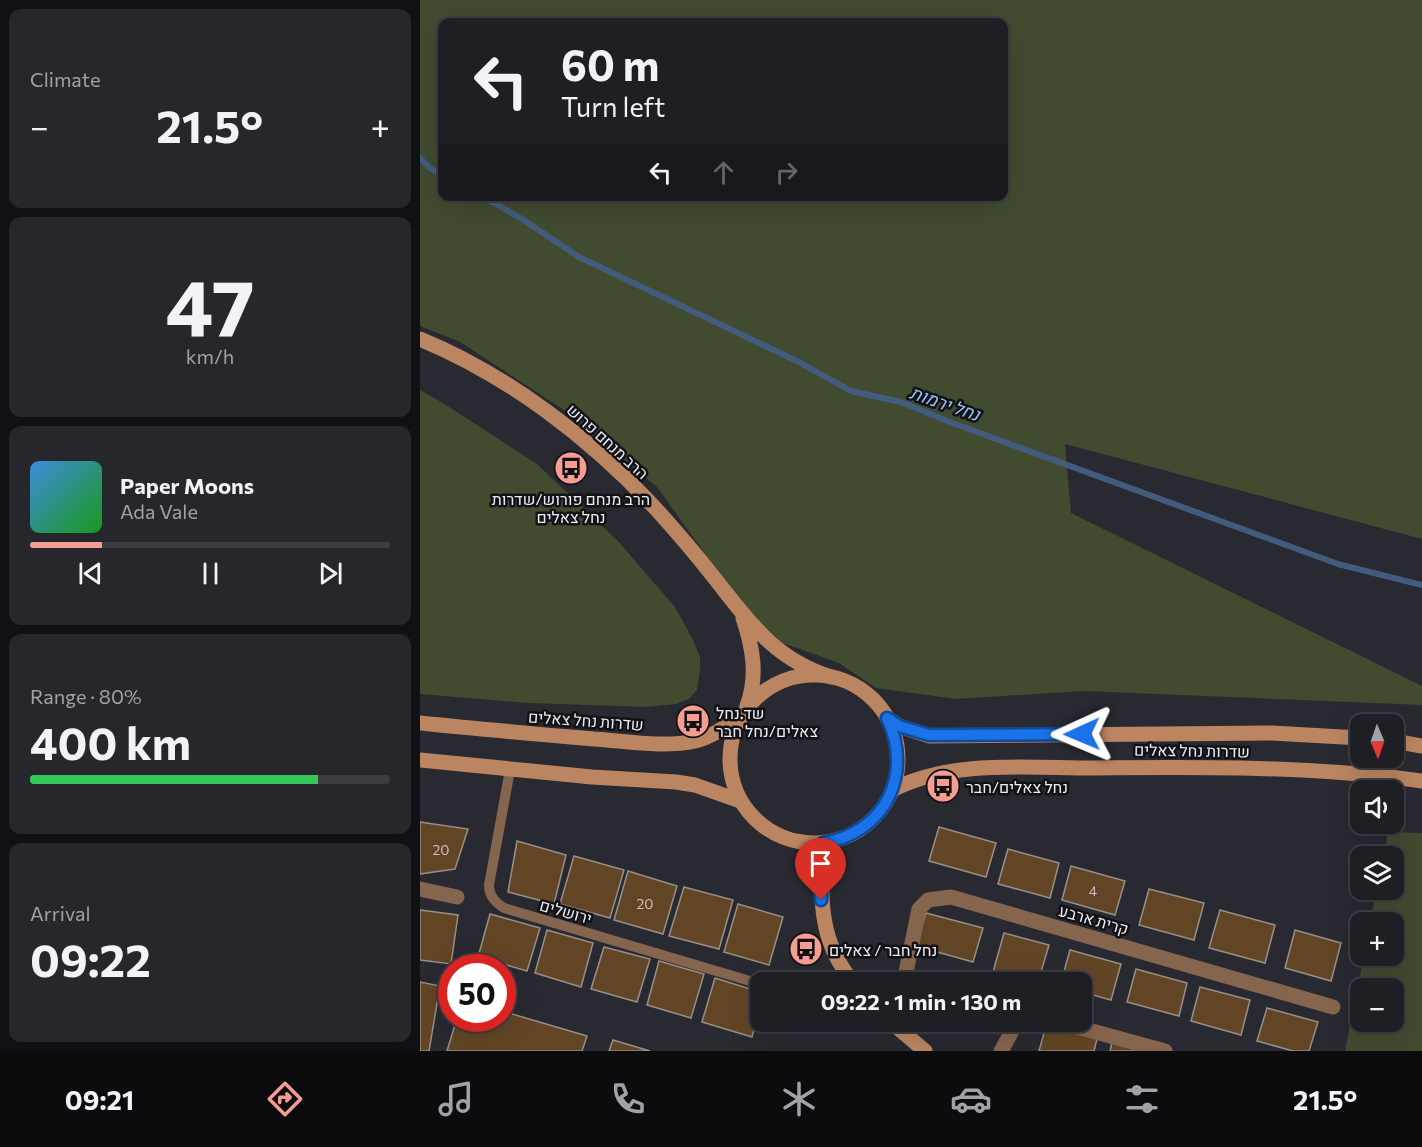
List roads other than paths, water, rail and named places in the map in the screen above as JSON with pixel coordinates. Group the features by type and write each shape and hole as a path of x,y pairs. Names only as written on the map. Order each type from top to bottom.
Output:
{"main road":[{"name":"הרב מנחם פרוש","path":"420,339 491,374 541,406 583,441 654,507 759,632 787,657 806,668 831,677"},
{"name":"הרב מנחם פרוש","path":"739,610 749,640 754,669 753,689 744,711"},
{"path":"807,676 831,677 854,685 864,692 873,699 887,718 898,754 896,778 880,812 864,827 844,837 823,843 798,842 775,834 755,820 740,801 732,782 729,762 732,736 744,711 763,692 784,681 807,676"},
{"name":"שדרות נחל צאלים","path":"420,723 501,732 672,743 706,738 721,731 744,711"},
{"name":"שדרות נחל צאלים","path":"887,718 899,726 929,735 1272,733 1350,737"},
{"path":"1404,743 1422,746"},
{"path":"420,760 510,770 676,782 695,785 740,801"},
{"name":"שדרות נחל צאלים","path":"892,790 925,776 990,769 1167,767 1286,769 1422,781"},
{"path":"823,843 821,900 827,932 837,960 846,972"},
{"path":"903,1032 925,1051"}],"street":[{"path":"420,890 458,897"},
{"name":"קרית ארבע","path":"906,972 919,909 928,900 951,897 1333,1007"},
{"path":"1092,1031 1165,1051"},
{"path":"1001,1051 1011,1032"}],"lane":[{"name":"ירושלים","path":"510,770 489,885 489,892 497,904 750,981"}],"waterway":[{"name":"נחל ירמות","path":"420,158 438,173"},
{"name":"נחל ירמות","path":"491,201 579,257 797,361 851,391 901,402 955,424 1338,564 1422,585"}],"place":[{"name":"הרב מנחם פורוש/שדרות נחל צאלים","path":"571,468"},
{"name":"שד.נחל צאלים/נחל חבר","path":"693,721"},
{"name":"נחל צאלים/חבר","path":"943,786"},
{"name":"נחל חבר / צאלים","path":"806,949"}]}
